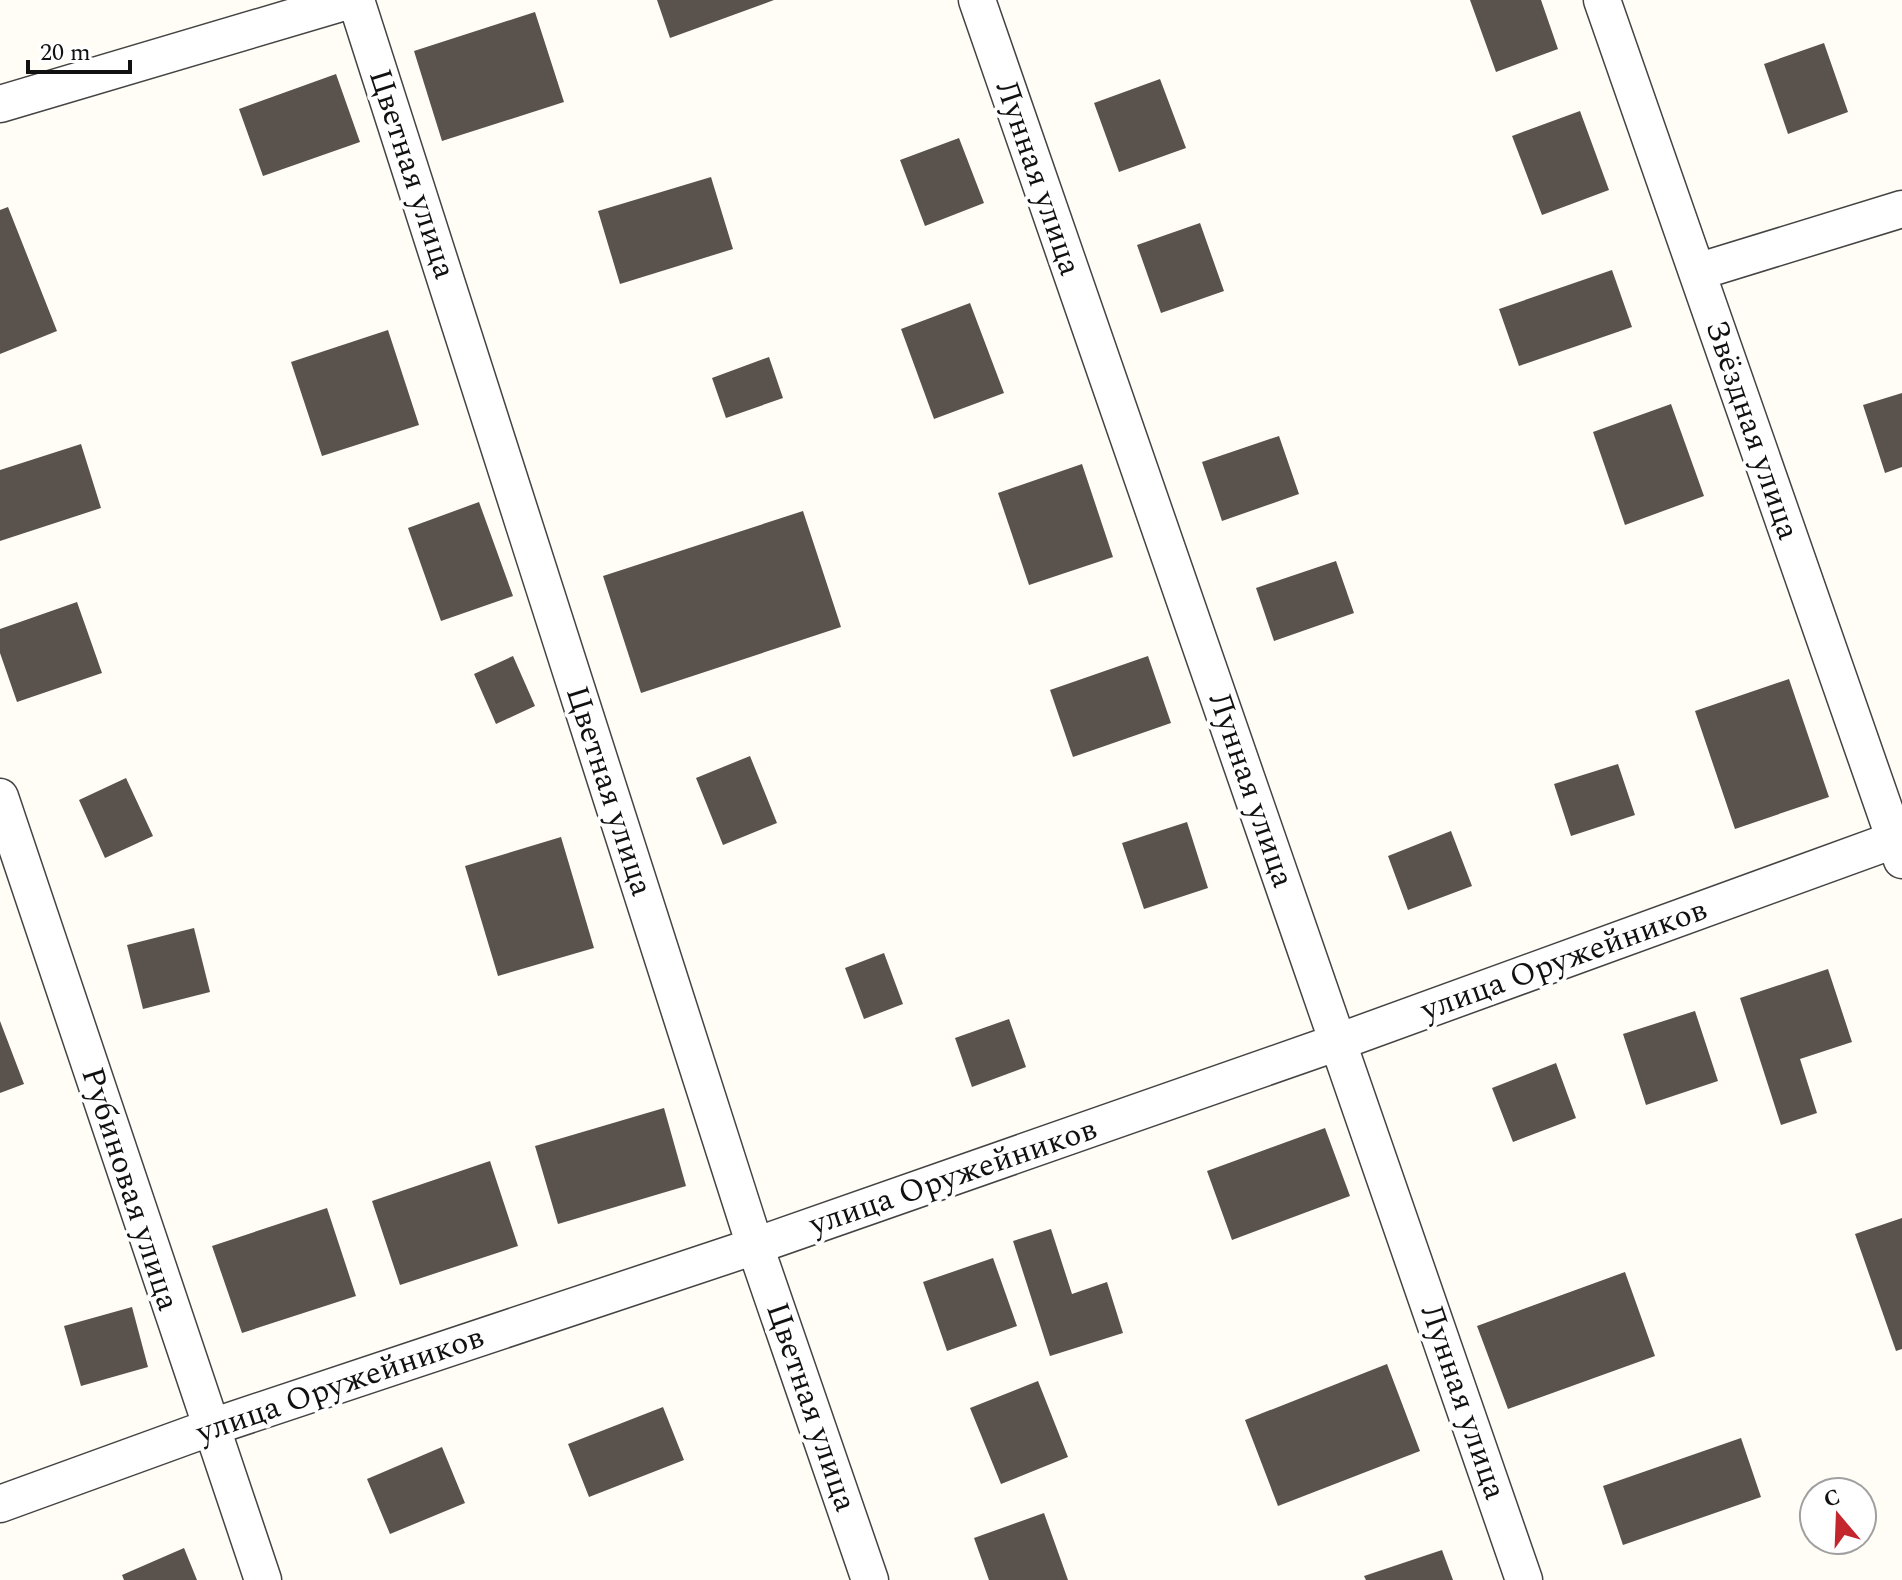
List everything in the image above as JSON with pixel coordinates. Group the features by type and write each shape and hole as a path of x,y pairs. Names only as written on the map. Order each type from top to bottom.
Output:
{"street":[{"path":"0,104 354,0"},
{"name":"Цветная улица","path":"354,0 755,1246 870,1580"},
{"name":"Лунная улица","path":"977,0 1524,1580"},
{"name":"Звёздная улица","path":"1602,0 1900,846"},
{"path":"1697,272 1902,209"},
{"name":"Рубиновая улица","path":"0,797 209,1428 263,1580"},
{"name":"улица Оружейников","path":"0,1504 209,1428 755,1246 1900,846"}],"building":[{"path":"657,0 774,0 670,38"},
{"path":"1470,0 1541,0 1558,49 1496,72"},
{"path":"535,12 564,102 442,141 414,51"},
{"path":"1824,43 1848,112 1788,134 1764,64"},
{"path":"336,74 360,142 263,176 239,109"},
{"path":"1160,79 1186,148 1119,172 1094,103"},
{"path":"1580,111 1609,190 1542,215 1512,136"},
{"path":"959,138 984,203 925,226 900,160"},
{"path":"711,177 733,249 620,284 598,211"},
{"path":"8,207 57,331 0,354 0,210"},
{"path":"1200,223 1224,291 1161,313 1137,245"},
{"path":"1612,270 1632,327 1519,366 1499,309"},
{"path":"970,303 1004,393 934,419 901,329"},
{"path":"388,330 419,425 322,456 291,362"},
{"path":"769,357 783,398 726,418 712,378"},
{"path":"1902,393 1902,467 1885,473 1863,405"},
{"path":"1671,404 1704,496 1625,525 1593,432"},
{"path":"1279,436 1299,494 1222,521 1202,462"},
{"path":"81,444 101,508 0,541 0,470"},
{"path":"1082,464 1113,557 1029,585 998,493"},
{"path":"479,502 513,596 441,621 408,528"},
{"path":"803,511 841,627 641,693 603,576"},
{"path":"1336,561 1354,613 1274,641 1256,588"},
{"path":"77,602 102,673 17,702 0,653 0,629"},
{"path":"513,656 535,706 496,724 474,674"},
{"path":"1148,656 1171,723 1073,757 1050,690"},
{"path":"1789,679 1829,797 1735,829 1695,711"},
{"path":"750,756 777,823 723,845 696,778"},
{"path":"1618,764 1635,815 1571,836 1554,784"},
{"path":"126,778 153,836 105,858 79,800"},
{"path":"1187,822 1208,888 1144,909 1122,843"},
{"path":"1451,831 1472,886 1408,910 1388,856"},
{"path":"561,837 594,948 498,976 465,866"},
{"path":"194,928 210,992 143,1009 127,945"},
{"path":"884,953 903,1004 864,1019 845,968"},
{"path":"1828,969 1852,1042 1800,1059 1817,1113 1781,1125 1740,998"},
{"path":"1695,1011 1718,1081 1646,1105 1623,1034"},
{"path":"1009,1019 1026,1067 972,1087 955,1038"},
{"path":"0,1021 24,1084 0,1093"},
{"path":"1556,1063 1576,1118 1513,1142 1492,1088"},
{"path":"664,1108 686,1186 558,1224 535,1146"},
{"path":"1325,1128 1350,1196 1232,1240 1207,1171"},
{"path":"490,1161 518,1246 400,1285 372,1201"},
{"path":"327,1208 356,1296 242,1333 212,1246"},
{"path":"1902,1218 1902,1349 1896,1351 1855,1234"},
{"path":"1051,1229 1072,1294 1107,1282 1123,1333 1050,1356 1013,1241"},
{"path":"993,1258 1017,1326 947,1351 923,1282"},
{"path":"1625,1272 1655,1356 1508,1409 1477,1326"},
{"path":"132,1307 148,1367 81,1386 64,1326"},
{"path":"1387,1364 1420,1451 1278,1506 1245,1420"},
{"path":"1038,1381 1068,1457 1001,1484 970,1408"},
{"path":"663,1407 684,1460 589,1497 568,1444"},
{"path":"1741,1438 1761,1497 1623,1545 1603,1486"},
{"path":"442,1447 465,1503 390,1534 367,1479"},
{"path":"1044,1513 1068,1580 989,1580 974,1538"},
{"path":"184,1548 197,1580 124,1580 122,1575"},
{"path":"1442,1550 1453,1580 1366,1580 1364,1576"}]}
